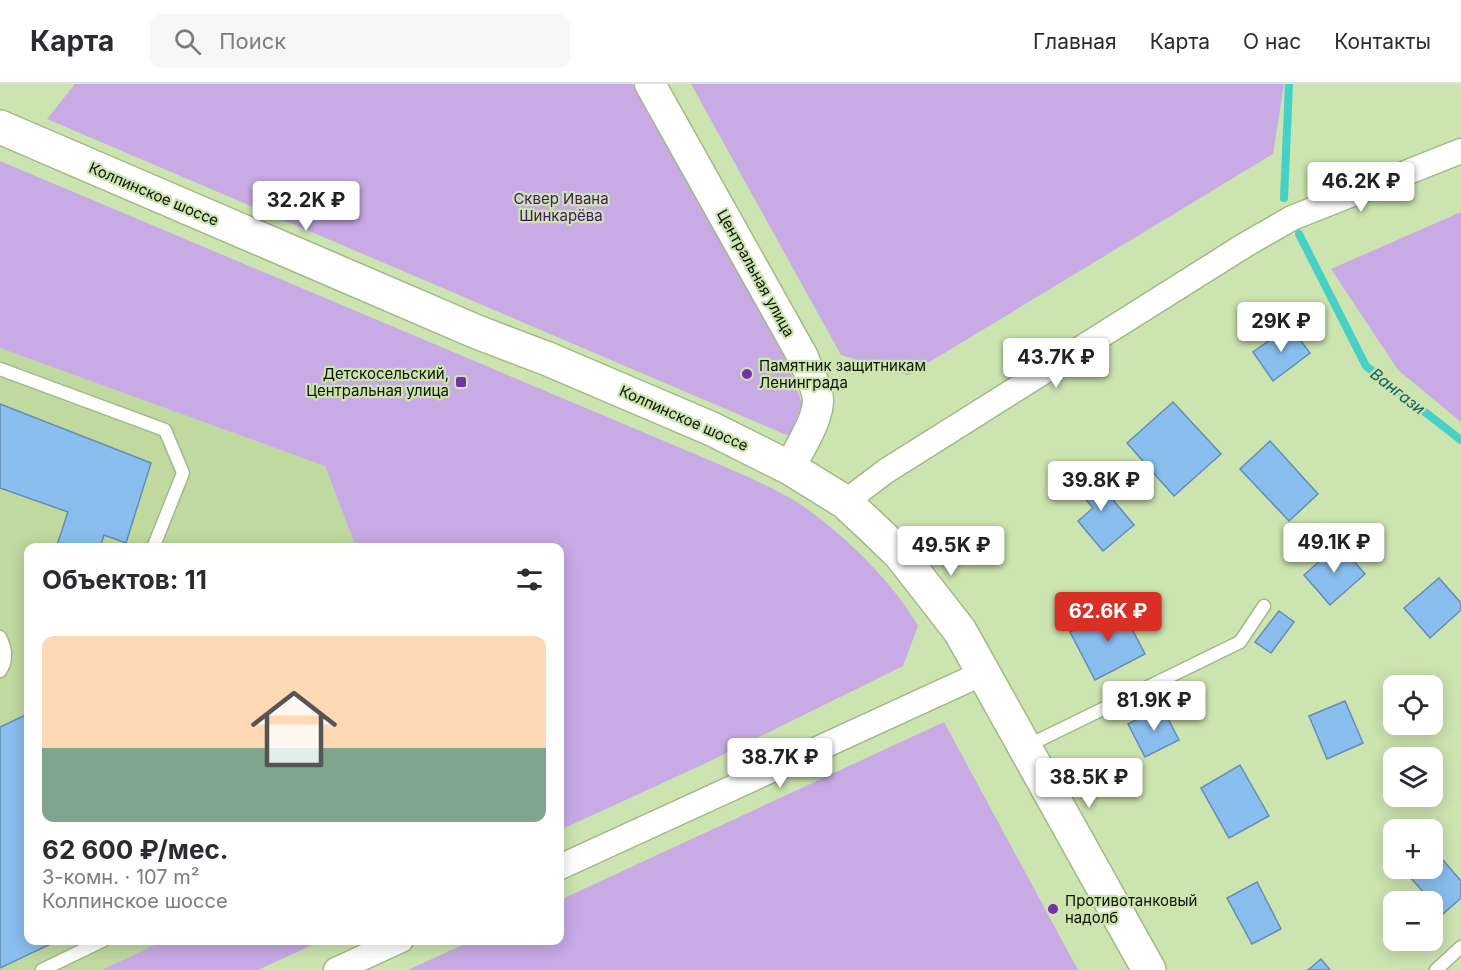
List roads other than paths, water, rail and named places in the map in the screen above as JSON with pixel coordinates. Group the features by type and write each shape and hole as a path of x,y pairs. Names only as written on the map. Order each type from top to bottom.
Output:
{"main road":[{"name":"Колпинское шоссе","path":"0,127 456,323 548,359 712,429 790,468 845,502 900,554 960,631 1149,970"}],"street":[{"name":"Центральная улица","path":"650,84 803,357 818,395 813,424 797,450 790,468"},
{"path":"845,502 886,471 1255,239 1292,218 1461,151"},
{"path":"564,865 983,673"},
{"path":"336,970 389,945"}],"lane":[{"path":"0,369 165,430 183,473 155,543"},
{"path":"1025,747 1240,642 1264,606"},
{"path":"0,637 5,648 3,666 0,671"},
{"path":"42,970 94,945"},
{"path":"1436,970 1461,947"}],"waterway":[{"name":"Вангази","path":"1284,198 1289,84"},
{"name":"Вангази","path":"1299,234 1366,366 1461,440"}],"place":[{"name":"Памятник защитникам Ленинграда","path":"747,374"},
{"name":"Детскосельский, Центральная улица","path":"461,382"},
{"name":"Противотанковый надолб","path":"1053,909"}],"park label":[{"name":"Сквер Ивана Шинкарёва","path":"561,206"}]}
